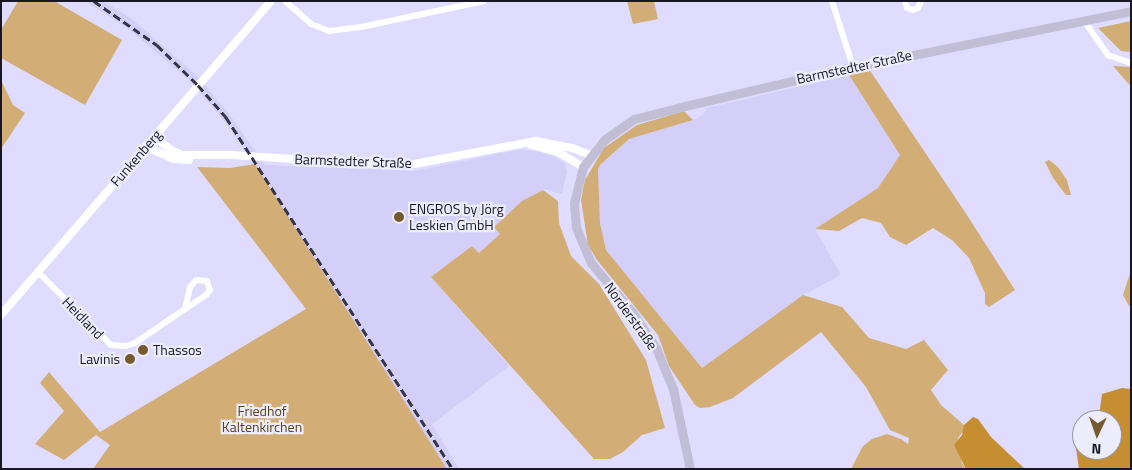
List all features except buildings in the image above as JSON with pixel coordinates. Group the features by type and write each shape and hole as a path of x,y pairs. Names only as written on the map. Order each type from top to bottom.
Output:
{"main road":[{"name":"Barmstedter Straße","path":"583,167 590,155 604,140 634,119 853,67 1131,11"},
{"name":"Norderstraße","path":"583,167 574,203 576,227 591,263 633,313 656,348 673,389 690,469"}],"street":[{"name":"Funkenberg","path":"1,315 271,1"},
{"path":"285,1 311,24 329,31 361,28 484,1"},
{"path":"832,1 853,67"},
{"path":"905,1 908,8 912,10 918,8 921,1"},
{"path":"1084,20 1108,55 1131,63"},
{"name":"Barmstedter Straße","path":"154,137 170,150 182,155 231,155 414,164 522,143 550,142 590,155"},
{"name":"Barmstedter Straße","path":"522,143 558,152 583,167"},
{"name":"Barmstedter Straße","path":"146,147 174,159 187,160 213,156"},
{"name":"Heidland","path":"38,272 111,345 125,346 135,343 206,295 210,290 207,280 196,280 190,287 185,309"}],"shaded area":[{"path":"85,1 103,1 132,19 196,75 227,111 265,165 414,171 518,150 543,152 565,163 567,172 562,194 544,189 522,201 494,227 500,234 479,253 472,246 431,277 509,366 432,424 459,469 447,469 255,164 222,118 190,81 126,27"},
{"path":"849,75 900,155 878,188 815,229 841,275 803,295 702,368 606,250 600,223 598,170 600,165 629,139 693,120 703,115 707,108"},
{"path":"1122,388 1131,389 1131,469 1079,469 1078,460 1122,460 1122,410 1099,410 1102,394"},
{"path":"973,417 978,419 991,437 1025,469 966,469 954,445 962,435 964,425"}],"green space":[{"path":"18,1 54,1 122,40 85,105 1,58 1,30"},
{"path":"627,1 654,1 658,19 633,24"},
{"path":"1131,21 1131,52 1121,51 1098,28"},
{"path":"1113,66 1131,67 1131,86 1126,81"},
{"path":"869,69 1015,290 989,307 985,304 985,293 969,258 952,240 933,228 906,245 890,237 881,223 862,218 839,231 815,229 878,188 900,155 849,75"},
{"path":"1,80 13,105 25,113 1,149"},
{"path":"684,111 693,120 629,139 600,165 598,170 600,223 606,250 702,368 803,295 842,307 869,338 906,349 924,340 948,370 931,390 941,405 964,425 964,430 958,438 962,463 966,469 851,469 863,446 872,439 887,434 901,439 908,444 909,438 890,430 866,387 821,332 733,398 710,407 700,408 695,405 669,366 658,335 597,260 588,245 581,200 585,180 604,148 637,125"},
{"path":"1049,160 1058,167 1067,180 1071,195 1066,195 1053,178 1045,162"},
{"name":"Friedhof Kaltenkirchen","path":"255,164 447,469 93,469 110,445 96,435 64,460 35,444 64,411 40,383 49,372 100,432 306,309 197,167 230,168"},
{"path":"543,190 558,201 559,223 571,256 599,284 646,360 665,428 642,435 623,452 610,459 594,459 431,277 472,246 479,253 500,234 494,227 522,201"},
{"path":"1131,270 1131,305 1129,306 1123,295"}],"railway":[{"path":"94,1 157,45 198,85 226,117 453,469"}],"place":[{"name":"ENGROS by Jörg Leskien GmbH","path":"399,217"},
{"name":"Thassos","path":"143,350"},
{"name":"Lavinis","path":"130,359"}]}
